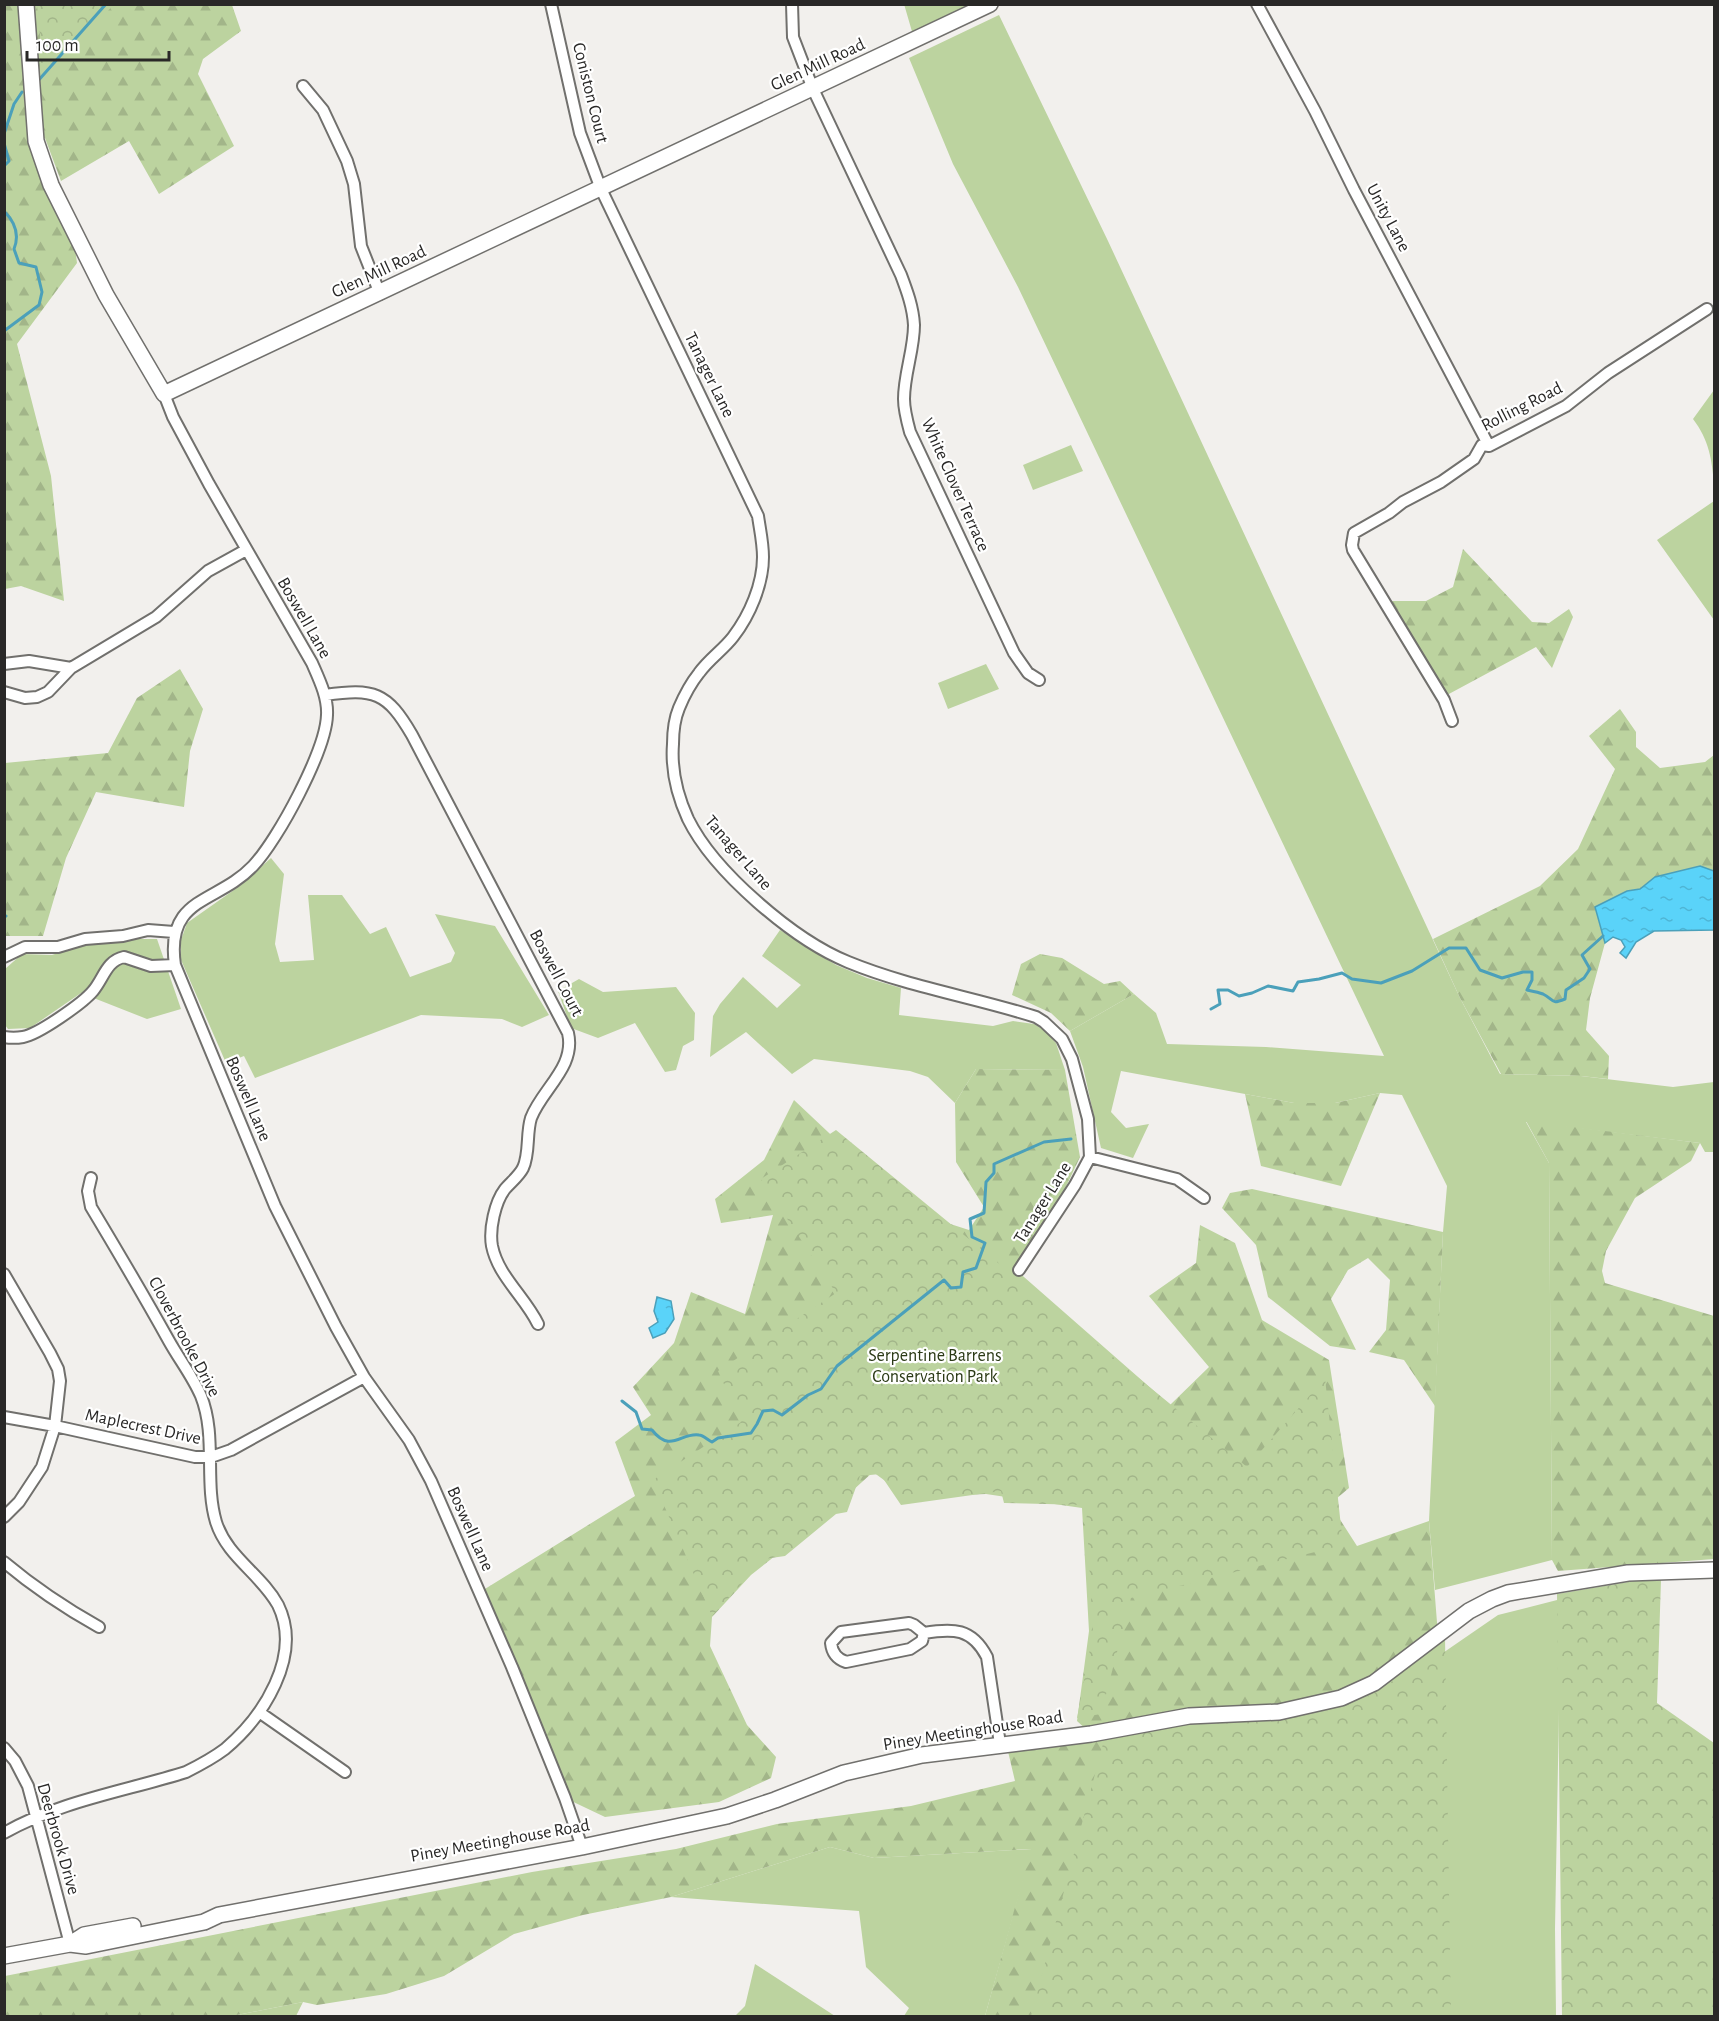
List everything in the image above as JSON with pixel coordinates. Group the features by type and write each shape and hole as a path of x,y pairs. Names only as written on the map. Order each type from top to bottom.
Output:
{"main road":[{"path":"26,4 36,141 51,185 106,294 164,394"},
{"name":"Glen Mill Road","path":"164,394 990,4"},
{"name":"Piney Meetinghouse Road","path":"4,1956 70,1944 84,1935 204,1912 219,1915 582,1847 727,1815 775,1800 844,1773 922,1755 1090,1734 1189,1716 1279,1712 1341,1698 1374,1683 1469,1611 1508,1593 1628,1573 1714,1570"}],"street":[{"name":"Coniston Court","path":"551,4 580,133 601,189"},
{"name":"White Clover Terrace","path":"792,4 793,38 813,89 901,275 909,298 914,322 904,398 910,432 1014,653 1028,673 1040,680"},
{"name":"Unity Lane","path":"1257,4 1489,446"},
{"path":"303,86 323,110 347,161 354,184 361,246 380,294"},
{"name":"Tanager Lane","path":"601,189 758,516 762,542 763,559 759,584 750,610 734,636 699,672 678,710 674,726 672,760 674,778 689,820 704,843 740,885 772,915 820,948 847,962 898,980 1036,1017 1062,1039 1072,1059 1088,1119 1090,1157 1075,1185 1019,1270"},
{"name":"Rolling Road","path":"1452,721 1444,700 1353,550 1354,533 1389,513 1403,502 1441,482 1474,459 1482,445 1489,446 1566,406 1608,373 1707,309"},
{"name":"Boswell Lane","path":"164,394 173,417 246,550 312,663 325,695 327,715 318,752 268,849 243,874 188,911 179,922 174,932 172,949 175,965 275,1206 364,1377 409,1440 431,1481 512,1667 565,1798 582,1847"},
{"path":"4,692 25,698 37,697 48,692 71,668 156,617 208,571 246,550"},
{"path":"4,664 29,661 71,668"},
{"name":"Boswell Court","path":"325,695 350,691 369,693 387,701 396,710 412,735 568,1033 570,1048 567,1060 531,1119 524,1166 505,1190 494,1220 492,1242 499,1266 531,1308 538,1324"},
{"path":"4,957 25,947 58,947 85,939 123,936 148,930 174,932"},
{"path":"4,1036 21,1038 46,1026 87,997 95,989 102,974 118,958 124,957 160,967 175,965"},
{"path":"1090,1157 1177,1179 1204,1198"},
{"name":"Cloverbrooke Drive","path":"4,1833 38,1817 186,1772 204,1763 238,1737 259,1712 280,1672 285,1648 284,1623 279,1607 270,1592 236,1557 226,1543 217,1523 213,1504 212,1457 201,1396 92,1207 88,1191 91,1178"},
{"path":"4,1274 50,1353 58,1369 60,1381 55,1426 38,1474 19,1502 4,1517"},
{"name":"Maplecrest Drive","path":"4,1418 55,1426 195,1457 212,1457 231,1450 364,1377"},
{"path":"4,1562 45,1595 99,1627"},
{"path":"924,1633 922,1641 910,1649 846,1662 837,1658 831,1647 833,1640 841,1632 909,1623 924,1633 939,1630 959,1631 973,1638 987,1657 1000,1744"},
{"path":"259,1712 345,1772"},
{"name":"Deerbrook Drive","path":"4,1748 15,1761 28,1786 70,1944"}],"green space":[{"path":"904,4 975,5 913,35"},
{"path":"5,5 232,5 241,31 203,59 198,74 234,146 159,194 129,141 61,181 45,138 36,141 72,227 77,263 17,344 51,476 64,601 21,586 5,589"},
{"path":"37,5 113,5 85,38 40,79"},
{"path":"999,15 1108,241 1460,998 1500,1074 1581,1076 1673,1087 1714,1082 1714,1152 1705,1152 1700,1143 1526,1122 1549,1163 1552,1560 1435,1590 1429,1521 1447,1186 1402,1095 1380,1093 1335,1103 1294,1103 1121,1071 1111,1112 1126,1128 1149,1124 1133,1158 1101,1148 1083,1067 1070,1031 1134,994 1156,1013 1167,1044 1266,1047 1384,1056 1018,287 953,164 909,58"},
{"path":"1714,390 1714,485 1709,450 1693,419"},
{"path":"1071,445 1083,471 1033,490 1023,465"},
{"path":"1714,501 1714,620 1657,540"},
{"path":"1463,549 1532,622 1549,623 1569,609 1573,617 1552,668 1536,647 1447,695 1391,601 1426,601 1453,587"},
{"path":"986,664 999,689 948,709 938,683"},
{"path":"180,669 203,709 190,751 184,807 96,792 66,858 43,936 5,936 5,763 108,753 137,698"},
{"path":"1620,709 1636,732 1636,747 1660,768 1705,762 1714,755 1714,871 1700,866 1653,879 1640,889 1627,891 1595,907 1605,943 1590,998 1586,1030 1609,1056 1608,1079 1501,1074 1460,998 1433,939 1540,886 1578,849 1615,769 1589,736"},
{"path":"271,858 284,874 275,944 280,962 314,960 308,895 342,895 370,934 386,927 410,977 451,962 455,953 435,914 495,926 549,1015 522,1027 502,1019 421,1015 255,1078 244,1056 226,1063 181,960 181,940 187,923 241,885"},
{"path":"780,930 836,965 867,978 901,988 899,1015 993,1026 1013,1021 1034,1024 1044,1030 1056,1043 1065,1070 976,1069 955,1103 928,1077 910,1071 814,1059 792,1074 746,1032 710,1057 713,1016 743,977 777,1008 801,985 762,956"},
{"path":"133,939 157,939 181,1009 147,1019 81,993 30,1028 8,1029 5,1025 5,969 22,954 52,955 82,945"},
{"path":"1040,954 1062,958 1104,984 1120,981 1134,994 1070,1031 1051,1013 1012,995 1021,964"},
{"path":"579,979 603,992 676,987 695,1013 694,1040 683,1046 676,1070 665,1072 635,1023 598,1038 571,1028 558,991"},
{"path":"976,1069 1065,1070 1080,1157 1063,1193 1016,1270 1170,1405 1209,1367 1149,1296 1196,1263 1200,1225 1235,1243 1262,1320 1329,1360 1349,1488 1330,1504 1357,1546 1429,1521 1438,1635 1432,2016 985,2016 1031,1849 874,1858 830,1847 671,1897 583,1915 514,1934 444,1976 386,1994 317,2005 303,2002 232,2016 5,2016 5,1976 532,1872 676,1849 777,1824 911,1806 1015,1781 1006,1743 1090,1733 1077,1721 1089,1631 1082,1508 986,1494 907,1497 873,1472 818,1522 751,1575 712,1617 710,1646 747,1725 776,1757 771,1778 719,1802 605,1817 565,1798 480,1592 635,1496 615,1442 651,1415 633,1387 674,1343 691,1292 745,1314 773,1215 721,1223 715,1199 764,1160 794,1100 913,1212 969,1230 984,1207 956,1162 955,1103"},
{"path":"1380,1093 1341,1186 1261,1166 1245,1094 1294,1103 1335,1103"},
{"path":"1526,1121 1700,1143 1691,1161 1635,1198 1606,1251 1602,1271 1605,1283 1714,1316 1714,1559 1558,1571 1552,1560 1549,1163"},
{"name":"Serpentine Barrens Conservation Park","path":"836,1130 1247,1467 1325,1378 1343,1545 1131,1598 1101,1714 1077,1718 1093,1633 1086,1505 1004,1503 1001,1491 901,1505 880,1474 860,1476 847,1512 836,1514 785,1556 764,1559 712,1616 653,1480 741,1422 718,1371 836,1293 761,1179"},
{"path":"1252,1189 1443,1232 1435,1406 1404,1360 1369,1352 1386,1330 1390,1280 1368,1258 1348,1270 1331,1299 1356,1350 1330,1346 1268,1297 1256,1245 1222,1208 1230,1193"},
{"path":"1640,1580 1661,1580 1657,1703 1714,1743 1714,2016 1562,2016 1557,1594"},
{"path":"1561,1599 1555,1929 1556,2016 1432,2016 1437,1657 1498,1615"},
{"path":"1445,1638 1451,2016 1031,2016 1104,1740 1185,1726 1299,1717 1343,1707 1387,1685"},
{"path":"830,1847 874,1858 1032,1849 985,2016 904,2016 909,2008 866,1967 859,1911 671,1897"},
{"path":"755,1964 835,2016 735,2016 745,2006"},
{"path":"303,2002 296,2016 232,2016"}],"water":[{"path":"1700,866 1714,871 1714,930 1654,931 1636,942 1626,958 1620,953 1625,947 1621,940 1613,937 1605,943 1595,907 1627,891 1640,889 1655,877"},
{"path":"657,1297 671,1301 674,1319 665,1333 653,1338 649,1328 658,1322 654,1311"}],"waterway":[{"path":"37,82 106,4"},
{"path":"4,134 14,104 22,92"},
{"path":"4,143 9,161 4,166"},
{"path":"4,211 15,228 17,238 14,249 19,263 36,267 42,292 39,305 4,331"},
{"path":"1211,1009 1220,1004 1218,990 1228,990 1239,996 1268,986 1293,991 1298,982 1342,973 1352,979 1381,983 1412,971 1449,948 1466,948 1480,970 1502,978 1532,972 1532,980 1527,990 1543,994 1557,1002 1565,999 1566,990 1584,978 1590,969 1582,955 1603,936"},
{"path":"622,1401 636,1412 642,1429 652,1430 659,1437 670,1441 699,1435 712,1442 718,1438 751,1433 763,1411 773,1410 782,1415 808,1395 821,1389 837,1366 944,1280 951,1288 961,1287 963,1272 976,1268 985,1243 972,1237 970,1219 984,1213 986,1182 994,1173 994,1164 1044,1142 1071,1139"}]}
